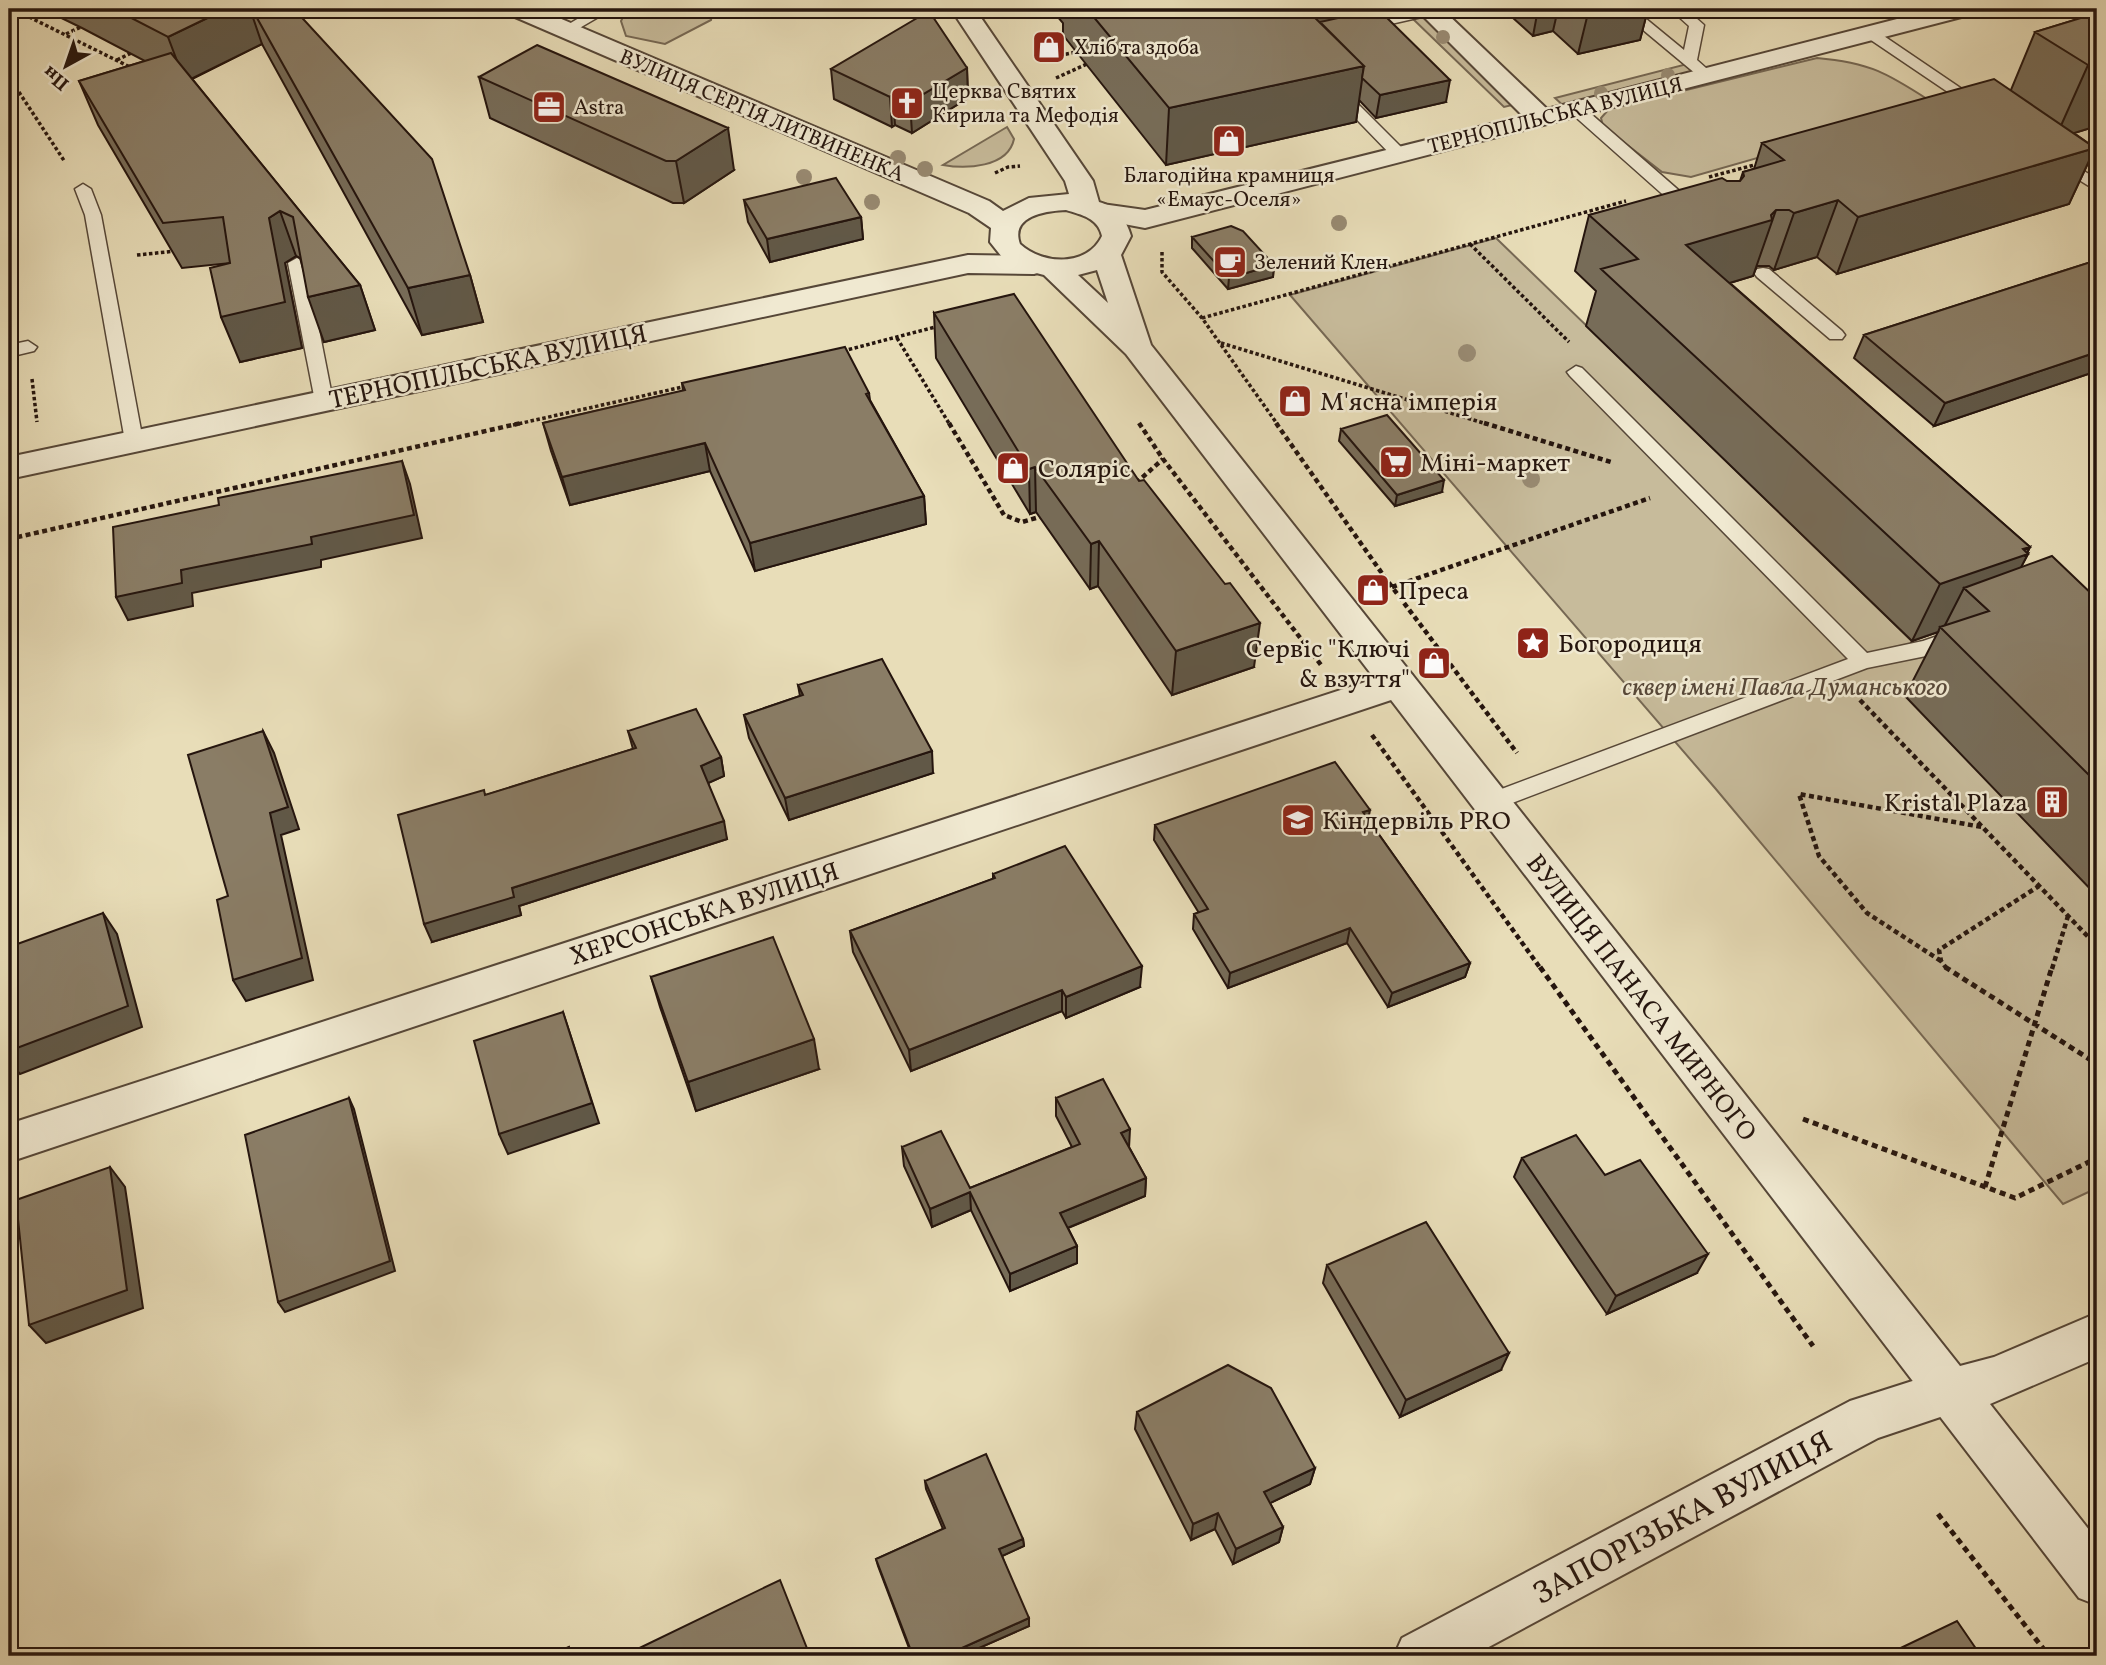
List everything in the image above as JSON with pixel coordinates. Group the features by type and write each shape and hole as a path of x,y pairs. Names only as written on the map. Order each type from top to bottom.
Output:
{"street":[{"name":"ВУЛИЦЯ СЕРГІЯ ЛИТВИНЕНКА","path":"517,9 979,207 1004,230"},
{"path":"963,9 1079,181 1094,209"},
{"name":"ТЕРНОПІЛЬСЬКА ВУЛИЦЯ","path":"1094,209 1145,219 1577,110 1698,69 1870,33 1964,9"},
{"path":"1429,10 1542,119"},
{"path":"1067,202 1094,209 1113,222 1118,233 1111,250 1092,263 1043,267 1006,248 1004,230 1015,214 1038,205 1067,202"},
{"name":"ТЕРНОПІЛЬСЬКА ВУЛИЦЯ","path":"1111,250 1145,219"},
{"name":"ТЕРНОПІЛЬСЬКА ВУЛИЦЯ","path":"968,264 1004,230"},
{"name":"ВУЛИЦЯ ПАНАСА МИРНОГО","path":"1111,250 1137,347"},
{"name":"ТЕРНОПІЛЬСЬКА ВУЛИЦЯ","path":"9,468 968,264 1043,267"},
{"name":"ВУЛИЦЯ ПАНАСА МИРНОГО","path":"1043,267 1137,347 2097,1580"},
{"name":"ХЕРСОНСЬКА ВУЛИЦЯ","path":"9,1143 1398,684"},
{"name":"ЗАПОРІЗЬКА ВУЛИЦЯ","path":"1420,1656 1867,1418 1998,1379 2097,1335"}],"lane":[{"path":"566,30 605,9"},
{"path":"1625,9 1698,69"},
{"path":"1677,9 1697,26 1698,69"},
{"path":"1342,32 1429,10"},
{"path":"1870,33 1998,119"},
{"path":"1328,82 1400,155"},
{"path":"1577,110 1706,222"},
{"path":"2042,149 2097,186"},
{"path":"83,190 93,215 134,441"},
{"path":"297,263 324,401"},
{"path":"1763,273 1836,335"},
{"path":"9,351 28,347"},
{"path":"1576,372 1863,661"},
{"path":"1491,802 1863,661 1926,648 1973,631"}],"path":[{"path":"13,9 139,71"},
{"path":"65,34 86,24"},
{"path":"117,60 140,49"},
{"path":"1034,61 1086,50"},
{"path":"1049,81 1094,61"},
{"path":"9,77 83,190"},
{"path":"1202,318 1761,163"},
{"path":"987,176 1008,167 1030,165"},
{"path":"1470,244 1560,332"},
{"path":"102,261 172,250 184,255"},
{"path":"830,354 950,324"},
{"path":"897,338 1004,515 1022,522 1047,515"},
{"path":"1220,343 1688,485"},
{"path":"28,347 38,429"},
{"path":"9,539 695,384"},
{"path":"1134,485 1163,460"},
{"path":"1392,587 1688,485"},
{"path":"1387,599 1398,595"},
{"path":"1833,672 2097,946"},
{"path":"1371,734 1813,1346"},
{"path":"1982,827 1799,793 1819,856 1867,913 1941,961 1948,971 2097,1064"},
{"path":"1941,961 1940,950 2039,886"},
{"path":"1986,1187 2068,916"},
{"path":"1789,1114 2015,1198 2097,1158"},
{"path":"1938,1514 2049,1656"}],"green space":[{"path":"627,9 713,9 711,20 665,44 626,36 621,21"},
{"path":"1428,13 1521,103 1504,107 1411,17"},
{"path":"1817,58 1868,67 1938,106 1691,177 1662,172 1603,126 1601,118 1609,109"},
{"path":"1687,64 1701,75 1568,110 1555,98"},
{"path":"1007,127 1014,139 1010,149 995,161 963,167 943,165"},
{"name":"сквер імені Павла Думанського","path":"1496,238 1952,680 2097,896 2097,1188 2063,1204 1715,788 1290,295"}],"building":[{"path":"114,9 226,9 168,37"},
{"path":"252,9 294,9 432,159 470,275 408,288"},
{"path":"1087,9 1306,9 1364,66 1169,108"},
{"path":"1378,9 1450,80 1380,95 1362,78 1364,66 1320,22"},
{"path":"929,11 967,68 910,102 893,94 890,97 831,69"},
{"path":"2097,13 2097,62 2088,65 2035,32"},
{"path":"537,45 728,128 676,161 666,161 479,77"},
{"path":"171,53 360,285 308,297 293,217 280,211 269,218 285,302 221,317 210,268 230,263 223,217 163,223 79,81"},
{"path":"1994,79 2095,148 1858,217 1838,200 1794,213 1789,210 1776,210 1771,215 1772,220 1686,245 2030,547 2023,549 2028,554 1940,584 1601,269 1638,259 1589,215 1722,178 1727,181 1740,181 1744,176 1743,172 1784,160 1762,143"},
{"path":"836,178 861,217 767,239 744,200"},
{"path":"1231,226 1243,231 1274,265 1229,278 1192,237"},
{"path":"2097,260 2097,352 1945,403 1864,335"},
{"path":"1014,294 1139,481 1144,480 1225,584 1230,583 1260,623 1176,651 1099,541 1091,544 1035,467 1029,469 934,313"},
{"path":"845,347 869,393 866,394 924,496 750,543 705,443 562,477 543,423 685,390 682,383"},
{"path":"1387,415 1444,480 1397,495 1341,429"},
{"path":"402,461 414,515 311,537 312,544 181,570 182,583 116,597 113,527 219,505 218,498"},
{"path":"2052,556 2097,599 2097,783 1940,627 1989,611 1964,588"},
{"path":"882,659 932,751 785,798 744,715 803,695 798,685"},
{"path":"696,709 721,757 701,766 724,821 512,888 514,897 424,924 398,815 484,790 485,795 636,748 628,731"},
{"path":"263,731 288,807 270,813 302,958 233,980 217,900 228,896 188,755"},
{"path":"1335,762 1370,810 1363,812 1470,963 1392,993 1350,928 1230,973 1194,914 1208,909 1155,825"},
{"path":"1065,846 1142,966 1066,997 1062,990 909,1050 850,931 995,878 993,874"},
{"path":"103,913 128,1006 9,1051 9,947"},
{"path":"773,937 814,1039 688,1082 651,977"},
{"path":"563,1012 592,1103 499,1134 474,1041"},
{"path":"1103,1079 1130,1129 1121,1133 1146,1178 1060,1213 1077,1246 1010,1274 970,1192 930,1209 902,1147 941,1131 970,1188 1080,1144 1056,1098"},
{"path":"349,1098 390,1261 278,1302 245,1135"},
{"path":"1576,1135 1605,1175 1640,1160 1708,1254 1616,1296 1522,1158"},
{"path":"110,1167 127,1290 29,1325 16,1200"},
{"path":"1426,1222 1509,1353 1406,1400 1327,1265"},
{"path":"1228,1365 1271,1388 1315,1468 1264,1492 1283,1527 1236,1549 1218,1513 1193,1524 1137,1412"},
{"path":"986,1454 1023,1539 999,1549 1029,1618 944,1656 913,1656 876,1559 945,1528 925,1481"},
{"path":"780,1580 810,1656 623,1656"},
{"path":"1957,1621 1981,1656 1884,1656"},
{"path":"569,1647 571,1656 548,1656"}],"place":[{"name":"Хліб та здоба","path":"1049,47"},
{"name":"Церква Святих Кирила та Мефодія","path":"907,103"},
{"name":"Astra","path":"549,107"},
{"name":"Благодійна крамниця «Емаус-Оселя»","path":"1229,141"},
{"name":"Зелений Клен","path":"1230,262"},
{"name":"М'ясна імперія","path":"1295,401"},
{"name":"Міні-маркет","path":"1396,462"},
{"name":"Соляріс","path":"1013,468"},
{"name":"Преса","path":"1373,590"},
{"name":"Богородиця","path":"1533,643"},
{"name":"Сервіс \"Ключі & взуття\"","path":"1434,663"},
{"name":"Kristal Plaza","path":"2052,802"},
{"name":"Кіндервіль PRO","path":"1298,820"}]}
